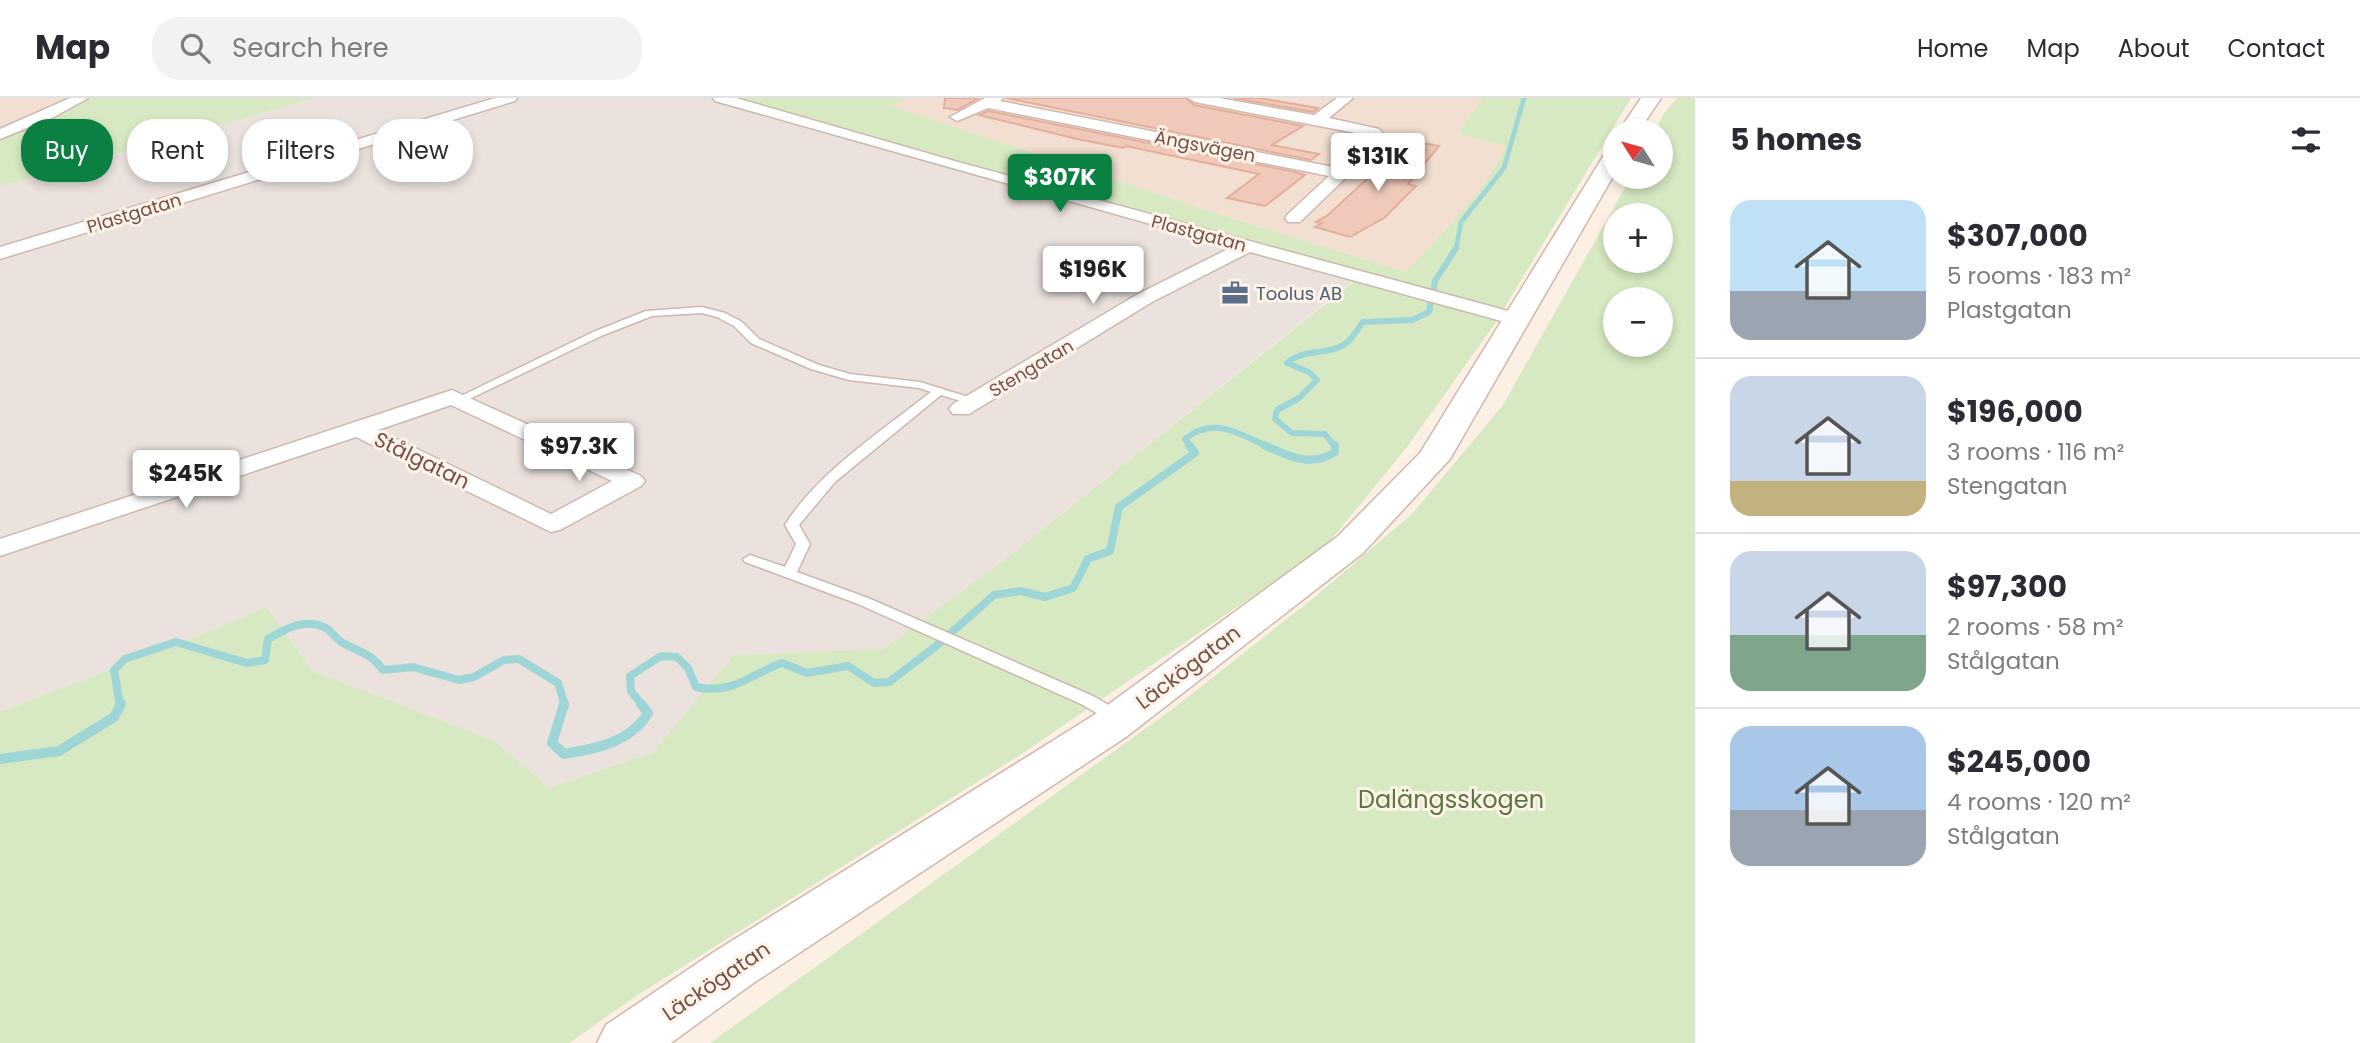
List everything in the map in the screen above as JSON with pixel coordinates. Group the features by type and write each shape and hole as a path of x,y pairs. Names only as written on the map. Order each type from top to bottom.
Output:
{"main road":[{"path":"1637,119 1651,98"},
{"name":"Läckögatan","path":"626,1043 733,968 1119,719 1350,545 1433,458 1603,175"}],"street":[{"path":"0,134 81,98"},
{"name":"Plastgatan","path":"0,253 510,98"},
{"name":"Plastgatan","path":"720,98 1516,319"},
{"path":"1195,98 1366,130 1380,136 1294,218"},
{"path":"1317,120 1346,98"},
{"path":"957,117 991,100"},
{"name":"Ängsvägen","path":"991,100 1341,173"},
{"name":"Stengatan","path":"968,406 1145,298 1248,246"},
{"name":"Stålgatan","path":"0,548 452,397 632,481 551,524 358,429"}],"lane":[{"path":"459,400 597,334 650,313 702,310 721,314 737,324 755,341 815,367 849,377 920,385 939,391 968,406"},
{"path":"789,575 803,544 793,530 795,520 831,479 939,391"},
{"path":"750,559 863,601 1087,700 1119,719"}],"shaded area":[{"path":"0,98 85,98 37,119 21,119 21,126 0,135"},
{"path":"316,98 731,98 1362,274 1005,559 883,649 735,655 653,752 550,788 493,740 313,671 266,607 0,712 0,186 21,180 113,182 113,155 127,151 127,182 228,182 228,123"},
{"path":"906,98 1483,98 1459,131 1463,135 1507,146 1476,197 1406,272 1221,215 890,106"}],"green space":[{"path":"85,98 316,98 228,123 228,119 127,119 127,151 113,155 113,119 37,119"},
{"path":"731,98 906,98 891,106 1221,215 1406,272 1474,197 1506,146 1463,135 1459,131 1483,98 1631,98 1618,119 1603,119 1603,144 1494,325 1407,447 1326,546 1020,755 636,996 569,1043 0,1043 0,712 266,607 313,671 493,740 550,788 653,752 734,655 883,649 1005,559 1362,275"},
{"name":"Dalängsskogen","path":"1677,98 1695,98 1695,1043 710,1043 1174,708 1316,596 1412,514 1503,405 1603,227 1603,273 1673,273 1673,203 1616,203 1624,189 1673,189 1673,119 1661,119"},
{"path":"21,126 21,180 0,186 0,135"}],"building":[{"path":"945,98 979,98 957,110 944,108"},
{"path":"1006,98 1186,98 1194,105 1303,126 1272,145 1319,154 1311,160"},
{"path":"1234,98 1259,98 1318,108 1313,112"},
{"path":"988,111 1305,175 1265,206 1227,198 1259,174 1126,146 1123,148 1077,139 979,115"},
{"path":"1411,141 1439,146 1408,184 1416,186 1384,218 1350,237 1315,227 1322,223 1316,222 1328,215 1382,165 1389,167"}],"waterway":[{"path":"1456,249 1461,222 1504,168 1524,98"},
{"path":"1335,447 1325,434 1292,433 1275,419 1277,410 1299,398 1317,380 1309,372 1287,363 1301,355 1338,348 1353,337 1363,322 1412,320 1429,312 1435,281 1456,248"},
{"path":"1191,447 1185,439 1195,432 1216,428 1236,432 1268,447"},
{"path":"642,705 631,691 630,676 661,656 677,657 688,668 696,687 709,689 731,686 782,663 807,673 848,666 874,683 889,682 935,647 994,595 1021,591 1045,597 1073,588 1088,559 1110,551 1119,507 1195,453 1189,445"},
{"path":"1264,445 1308,460 1326,457 1335,452 1335,447"},
{"path":"120,705 114,670 125,659 176,642 247,663 265,660 268,639 303,624 326,628 341,641 369,656 383,670 413,667 459,680 474,677 504,660 519,659 558,683 565,705"},
{"path":"0,759 59,751 114,717 121,704"},
{"path":"564,704 552,743 564,754 611,743 632,731 648,713 641,704"}],"place":[{"name":"Toolus AB","path":"1235,293"}]}
